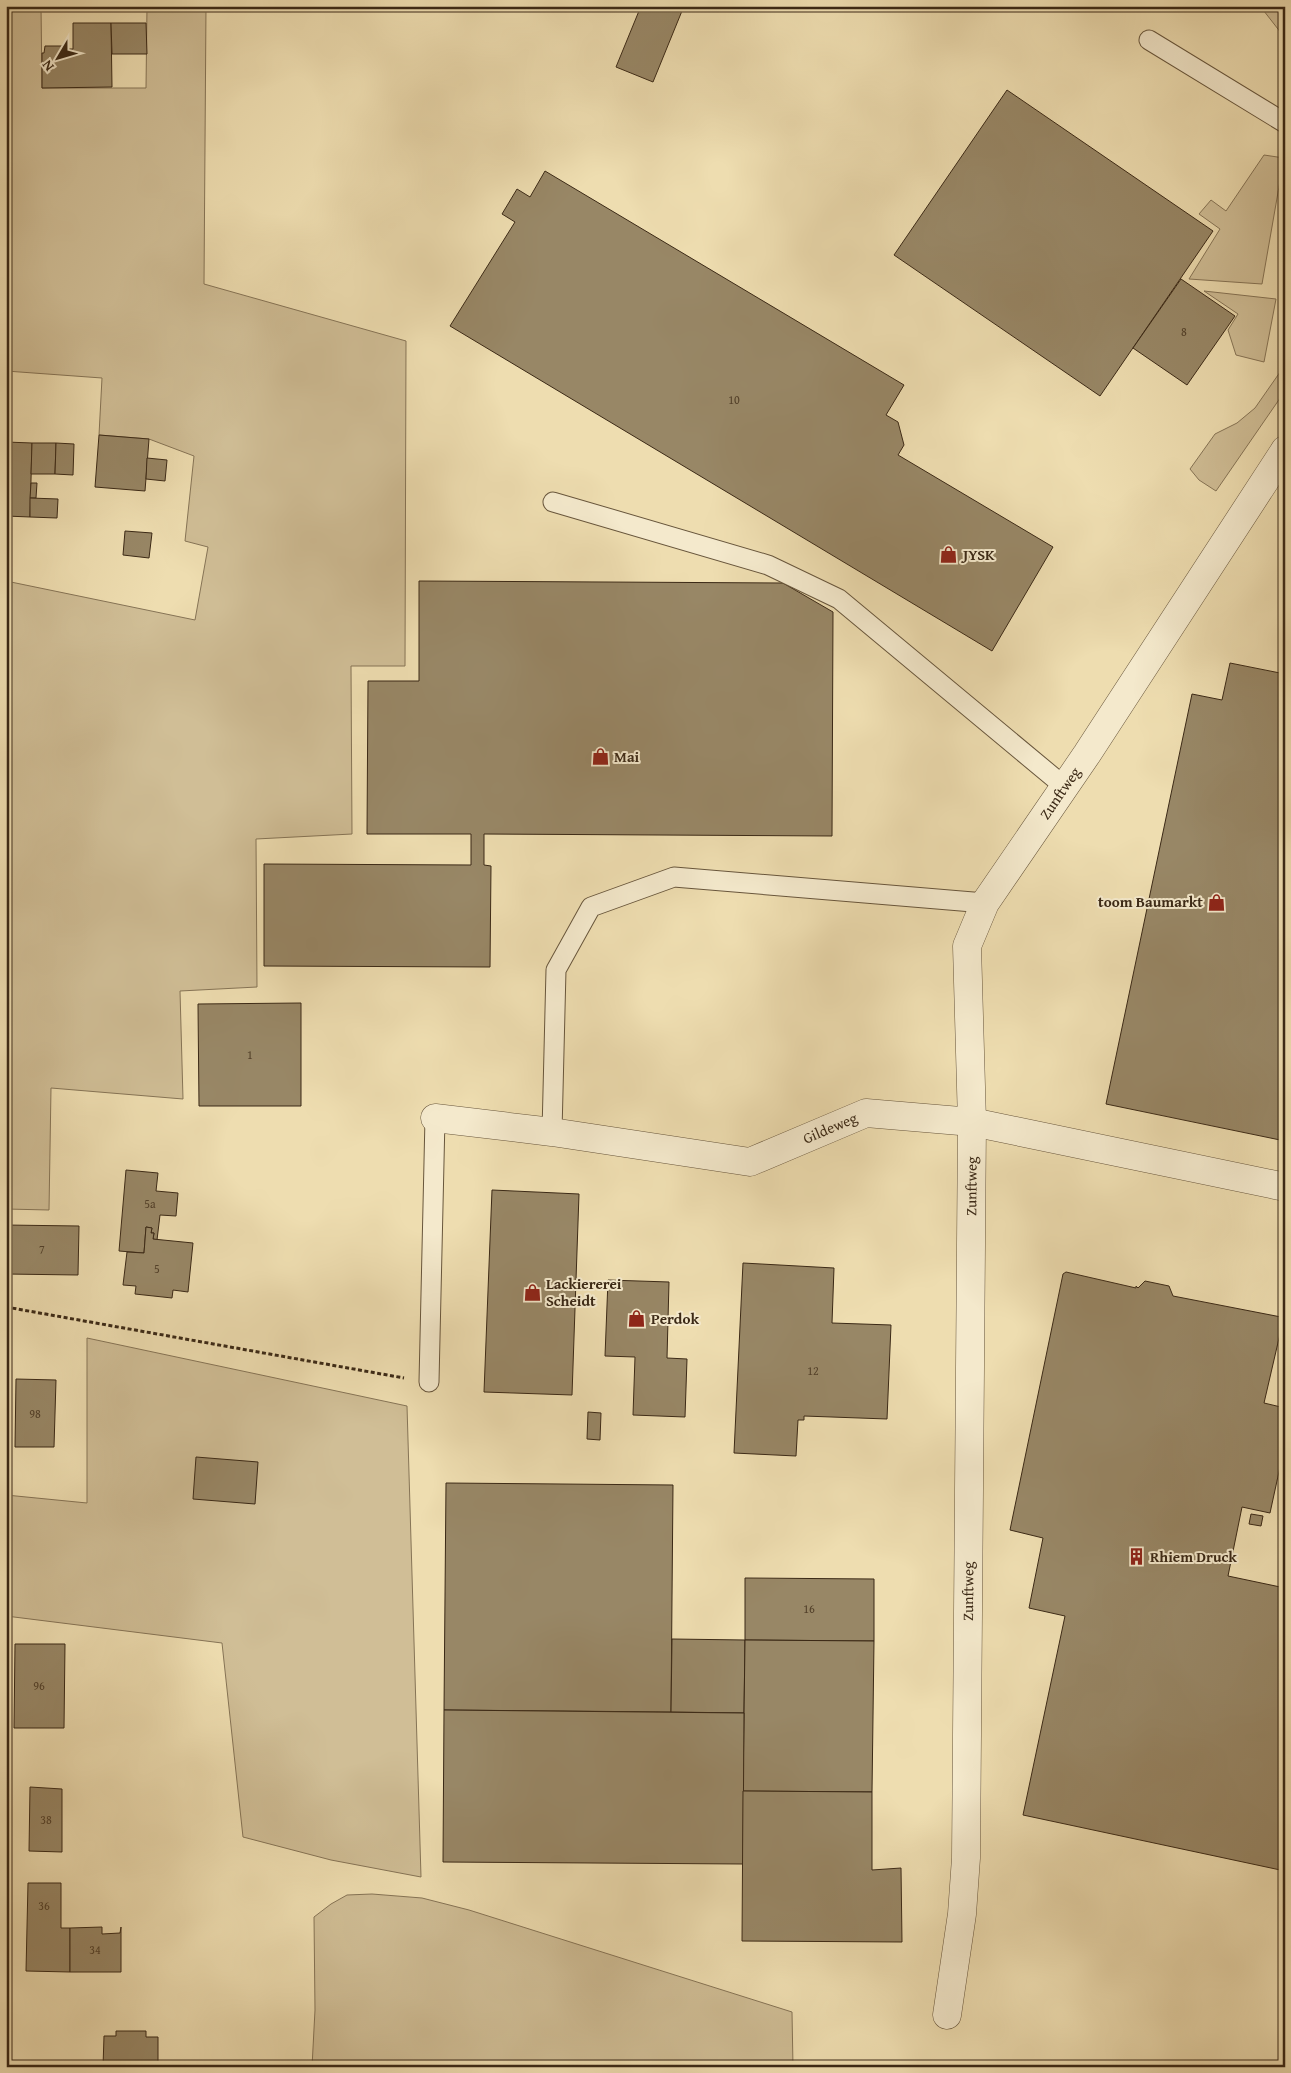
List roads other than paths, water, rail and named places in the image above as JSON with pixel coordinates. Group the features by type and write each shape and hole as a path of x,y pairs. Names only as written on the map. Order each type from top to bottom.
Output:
{"street":[{"name":"Zunftweg","path":"947,2015 962,1914 966,1858 972,1122 968,946 985,903 1065,787 1285,450"},
{"name":"Gildeweg","path":"435,1118 552,1132 750,1162 866,1113 972,1122 1285,1188"}],"lane":[{"path":"1149,40 1285,123"},
{"path":"552,502 768,565 839,598 1065,787"},
{"path":"552,1132 556,970 590,907 674,877 985,903"},
{"path":"429,1382 435,1118"}],"place":[{"name":"JYSK","path":"949,555"},
{"name":"Mai","path":"600,757"},
{"name":"toom Baumarkt","path":"1217,902"},
{"name":"Lackiererei Scheidt","path":"532,1293"},
{"name":"Perdok","path":"637,1319"},
{"name":"Rhiem Druck","path":"1136,1557"}]}
